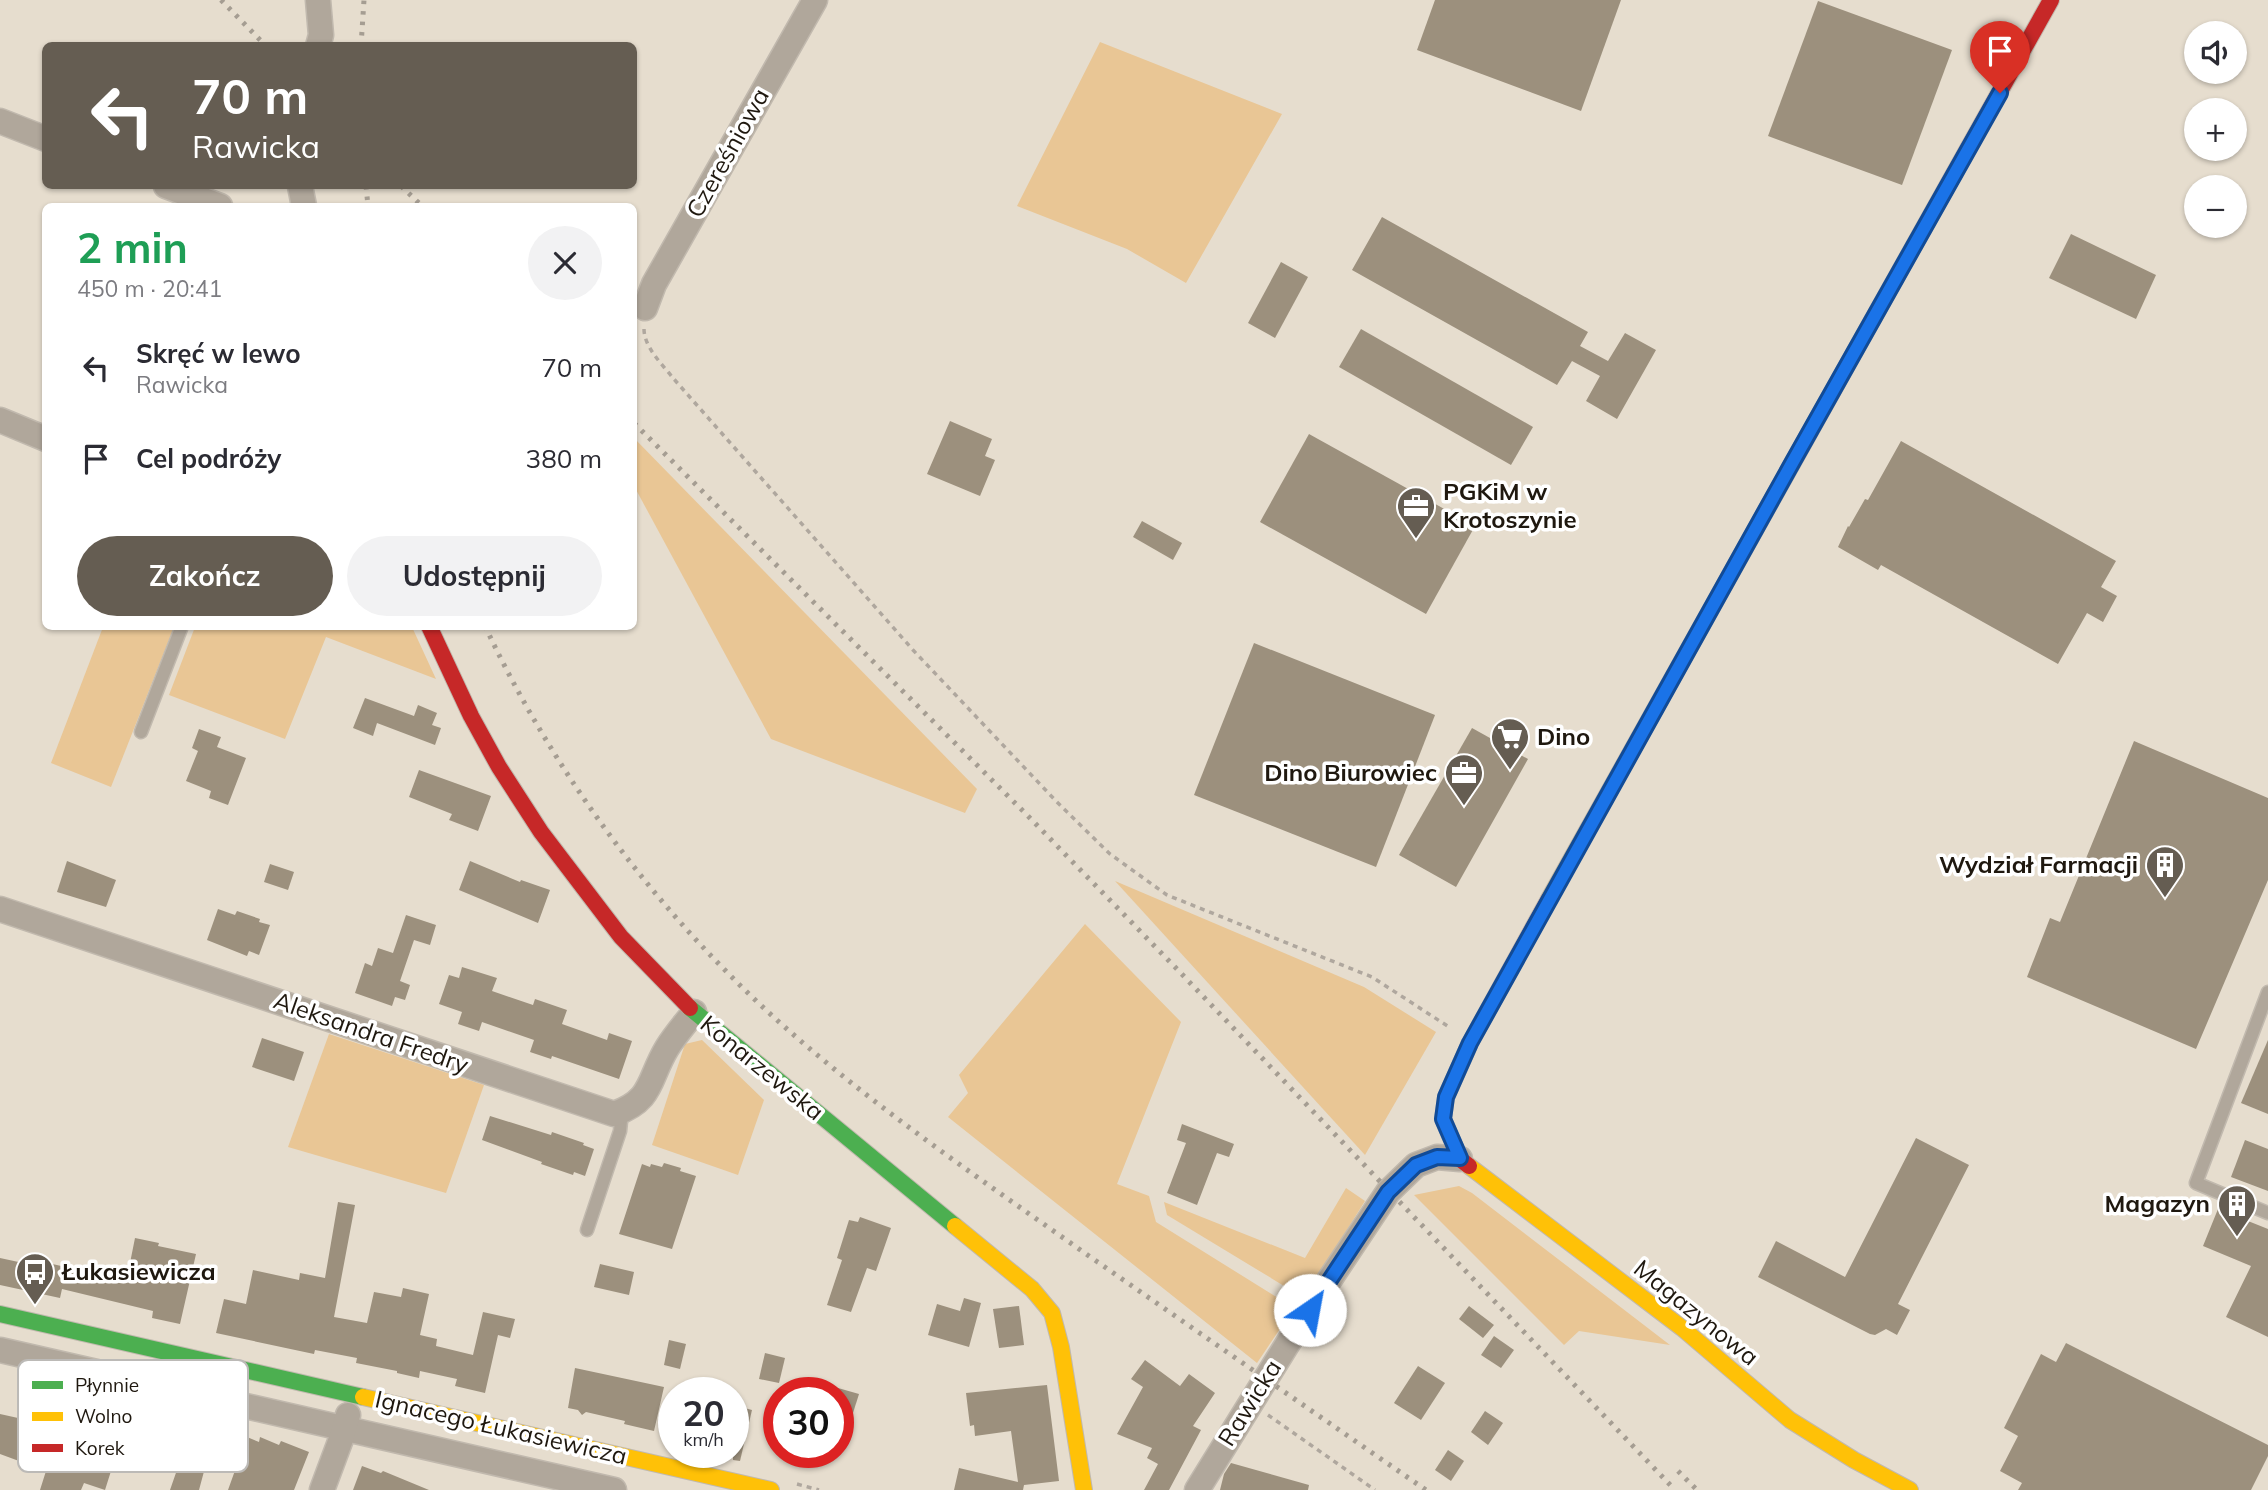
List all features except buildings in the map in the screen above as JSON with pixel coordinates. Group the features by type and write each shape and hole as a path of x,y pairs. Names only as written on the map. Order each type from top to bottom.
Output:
{"street":[{"path":"318,0 319,42"},
{"name":"Czereśniowa","path":"645,308 654,284 815,0"},
{"path":"1460,1158 1443,1119 1446,1097 1470,1043 2051,0"},
{"path":"0,121 42,137"},
{"path":"167,193 208,203"},
{"path":"0,420 42,437"},
{"name":"Konarzewska","path":"431,630 471,716 499,767 541,832 621,937 694,1012 1032,1289 1052,1313 1061,1347 1084,1490"},
{"name":"Aleksandra Fredry","path":"0,909 614,1114 622,1111"},
{"path":"622,1111 632,1108 647,1093 667,1048 694,1012"},
{"name":"Rawicka","path":"1197,1490 1388,1192 1416,1165 1437,1157 1460,1158"},
{"name":"Magazynowa","path":"1460,1158 1682,1328 1790,1420 1854,1460 1910,1490"},
{"name":"Ignacego Łukasiewicza","path":"0,1314 203,1360"},
{"name":"Ignacego Łukasiewicza","path":"0,1350 44,1360"},
{"name":"Ignacego Łukasiewicza","path":"248,1370 771,1490"},
{"name":"Ignacego Łukasiewicza","path":"344,1429 353,1394"},
{"name":"Ignacego Łukasiewicza","path":"248,1407 614,1490"},
{"path":"322,1490 344,1429"}],"lane":[{"path":"141,732 180,630"},
{"path":"2268,992 2196,1183 2268,1213"},
{"path":"587,1230 620,1131 622,1111"}],"path":[{"path":"645,308 644,334 650,348 673,378 913,650 1110,854 1167,895 1373,976 1470,1043"},
{"path":"1259,1409 1375,1490"}],"shaded area":[{"path":"1100,42 1282,114 1186,283 1127,249 1017,206"},
{"path":"637,441 977,789 965,813 771,739 637,492"},
{"path":"102,630 173,630 111,787 51,763"},
{"path":"194,630 413,630 436,679 326,637 285,739 169,695"},
{"path":"1115,881 1364,987 1436,1032 1365,1155"},
{"path":"1085,924 1181,1022 1117,1184 1149,1196 1156,1222 1294,1308 1257,1363 948,1117 968,1093 959,1075"},
{"path":"329,1034 484,1085 446,1193 288,1147"},
{"path":"702,1040 764,1100 738,1175 652,1145 685,1044"},
{"path":"1459,1186 1472,1193 1670,1345 1579,1331 1564,1345 1414,1195"},
{"path":"1346,1188 1365,1201 1304,1298 1167,1215 1164,1202 1305,1258"}],"railway":[{"path":"221,0 262,42"},
{"path":"361,42 364,0"},
{"path":"366,189 368,203"},
{"path":"404,189 419,203"},
{"path":"637,426 1025,813 1675,1490"},
{"path":"487,630 543,735 612,838 691,934 733,979 778,1021 891,1114 970,1172 1426,1490"},
{"path":"1678,1471 1697,1490"}],"traffic: fast":[{"path":"690,1008 955,1226"},
{"path":"0,1314 201,1360"},
{"path":"248,1371 363,1397"}],"traffic: slow":[{"path":"1549,899 1792,464"},
{"path":"1469,1166 1682,1328 1790,1420 1854,1460 1910,1490"},
{"path":"955,1226 1032,1289 1052,1313 1061,1347 1084,1490"},
{"path":"363,1397 771,1490"}],"traffic: jam":[{"path":"1792,464 2051,0"},
{"path":"431,630 471,716 499,767 541,832 621,937 690,1008"},
{"path":"1469,1166 1460,1159 1443,1119 1446,1097 1470,1043 1549,899"}],"place":[{"name":"PGKiM w Krotoszynie","path":"1416,540"},
{"name":"Dino","path":"1510,771"},
{"name":"Dino Biurowiec","path":"1464,807"},
{"name":"Wydział Farmacji","path":"2165,899"},
{"name":"Magazyn","path":"2237,1238"},
{"name":"Łukasiewicza","path":"35,1306"}],"route":[{"path":"1310,1310 1388,1192 1416,1165 1437,1157 1460,1158 1443,1119 1446,1097 1470,1043 1754,529 2000,93"}]}
